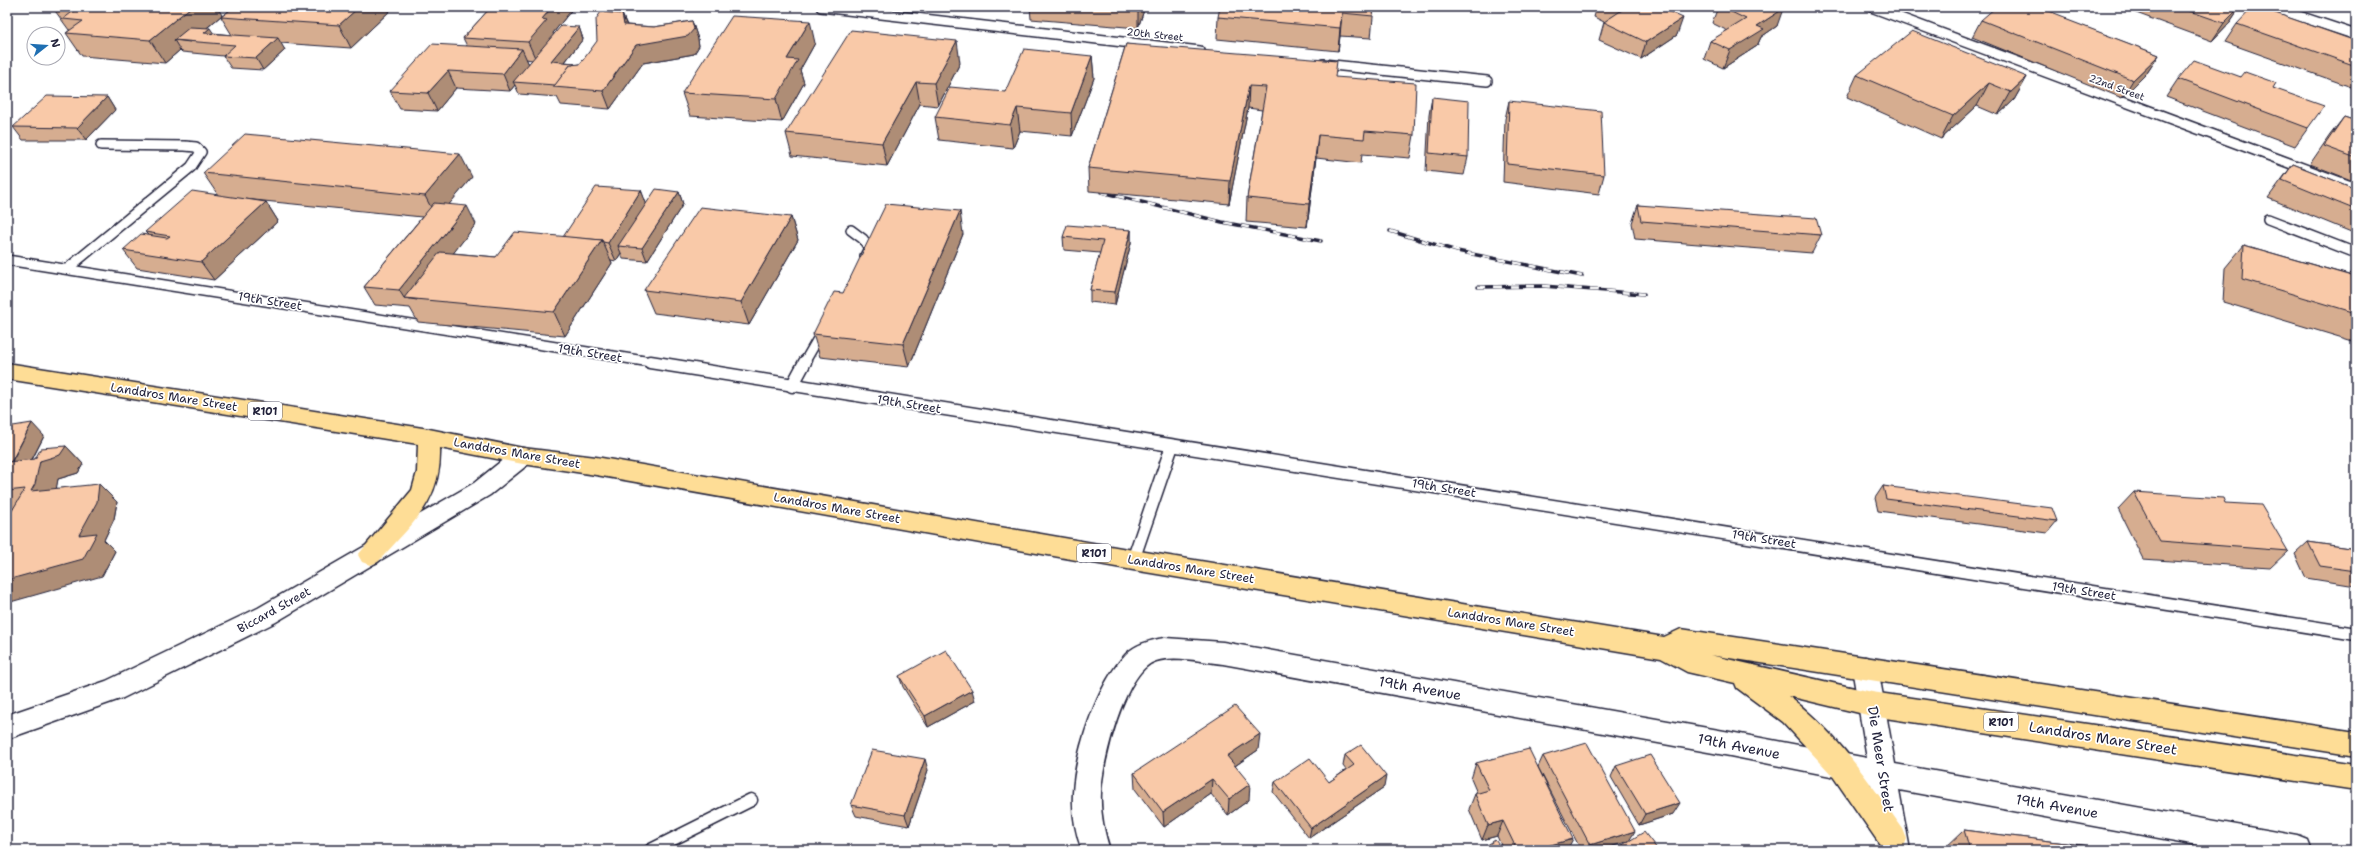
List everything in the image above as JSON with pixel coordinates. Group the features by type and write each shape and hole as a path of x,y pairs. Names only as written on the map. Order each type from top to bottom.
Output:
{"main road":[{"name":"Landdros Mare Street","path":"7,371 429,437 523,456 604,468 1133,560 1666,648 1687,661 1872,704 2356,777"},
{"path":"370,555 420,497 430,468 429,437"},
{"path":"1666,648 1681,640 2356,744"},
{"path":"1734,673 1792,714 1842,766 1895,845"}],"street":[{"name":"Biccard Street","path":"7,727 114,690 267,615 482,489 523,456"},
{"name":"19th Avenue","path":"1096,850 1092,839 1087,793 1093,749 1115,693 1128,667 1147,653 1178,649 1223,653 1730,744 1883,774 2298,850"},
{"name":"Die Meer Street","path":"1866,668 1895,845"}],"lane":[{"name":"20th Street","path":"821,7 1210,52"},
{"name":"22nd Street","path":"1870,7 2356,188"},
{"path":"2272,7 2356,34"},
{"path":"1310,63 1487,81"},
{"path":"67,269 191,167 201,152 196,147 185,146 101,144"},
{"path":"2268,219 2356,253"},
{"path":"851,230 863,239 869,248 861,262"},
{"name":"19th Street","path":"7,260 2356,634"},
{"path":"792,386 830,318"},
{"path":"1133,560 1172,446"},
{"path":"651,850 751,800"}],"building":[{"path":"191,7 150,40 66,33 83,21 63,19 75,10 53,8"},
{"path":"234,7 359,7 339,25 221,17"},
{"path":"491,7 552,7 542,19 547,20 528,42 463,38"},
{"path":"1220,7 1374,7 1373,16 1342,13 1340,28 1218,17"},
{"path":"1614,7 1659,7 1683,18 1646,42 1604,22 1622,10"},
{"path":"1721,7 1779,7 1783,9 1757,26 1764,29 1730,50 1710,41 1746,19"},
{"path":"1996,7 2039,7 2067,18 2065,19 2159,55 2133,80 1981,20"},
{"path":"2178,7 2240,7 2224,23"},
{"path":"2253,7 2258,7 2356,41 2356,66 2237,24"},
{"path":"601,12 622,14 624,25 654,27 692,21 694,29 688,36 636,45 603,91 553,87 570,65 580,64 597,41 596,19"},
{"path":"732,16 810,21 787,59 798,60 776,99 682,93"},
{"path":"561,26 579,27 551,61 574,63 573,65 570,65 555,85 513,82"},
{"path":"190,27 210,28 204,33 278,38 256,58 223,56 235,45 174,40"},
{"path":"851,30 957,41 934,83 916,82 882,143 786,133"},
{"path":"1912,31 2027,77 2011,92 1989,83 1953,116 1857,75"},
{"path":"432,44 522,49 503,74 448,71 428,93 390,91"},
{"path":"1126,44 1337,61 1335,77 1416,83 1414,135 1365,131 1364,139 1318,135 1309,204 1247,198 1266,87 1249,86 1230,181 1088,168"},
{"path":"1024,49 1092,56 1071,113 1017,108 1010,125 935,117 950,87 1005,92"},
{"path":"2194,60 2241,77 2245,72 2276,83 2273,88 2324,106 2308,128 2178,79"},
{"path":"47,96 107,97 77,128 13,127"},
{"path":"1432,97 1469,101 1468,157 1429,153"},
{"path":"1509,101 1601,111 1604,175 1507,164"},
{"path":"2344,117 2356,121 2356,158 2324,146"},
{"path":"245,134 460,154 425,196 203,173"},
{"path":"2293,164 2356,189 2356,210 2282,180"},
{"path":"596,187 641,190 608,243 603,242 602,240 563,237"},
{"path":"656,189 679,192 642,248 618,246"},
{"path":"192,191 266,202 201,262 123,250 141,234 167,238 170,236 145,232"},
{"path":"434,203 467,206 399,290 364,287"},
{"path":"886,204 960,211 903,344 813,334 834,292 843,293"},
{"path":"1638,205 1816,218 1821,235 1641,221"},
{"path":"700,207 791,217 741,302 644,290"},
{"path":"1067,225 1131,230 1115,292 1090,290 1103,241 1063,237"},
{"path":"515,232 602,240 554,312 404,298 440,252 496,257"},
{"path":"2244,245 2355,277 2356,269 2356,313 2242,279"},
{"path":"32,423 11,462 8,462 7,465 7,427"},
{"path":"66,446 60,455 40,461 35,484 31,491 99,484 97,502 79,535 97,533 83,559 7,580 7,519 25,489 7,491 8,462 35,459 41,448"},
{"path":"1883,486 2052,508 2057,521 1886,499"},
{"path":"2134,492 2223,498 2225,503 2261,505 2288,551 2160,541"},
{"path":"2308,542 2356,549 2356,571 2320,566"},
{"path":"946,650 972,690 925,716 899,676"},
{"path":"1235,706 1260,734 1227,756 1250,784 1229,799 1212,779 1163,812 1134,773"},
{"path":"1587,743 1635,831 1590,845 1543,756"},
{"path":"1361,745 1386,776 1311,828 1275,782 1310,758 1329,782 1354,765 1345,755"},
{"path":"1529,749 1573,839 1532,850 1517,850 1503,821 1488,825 1475,794 1489,790 1476,763"},
{"path":"872,750 925,759 905,815 851,805"},
{"path":"1650,755 1680,803 1645,814 1616,766"},
{"path":"1964,830 2120,850 1970,850"},
{"path":"1644,832 1658,850 1614,850"},
{"path":"1495,840 1503,850 1480,850"}],"railway":[{"path":"1101,192 1222,222 1321,241"},
{"path":"1390,231 1457,251 1582,276"},
{"path":"1478,287 1543,286 1644,294"}]}
